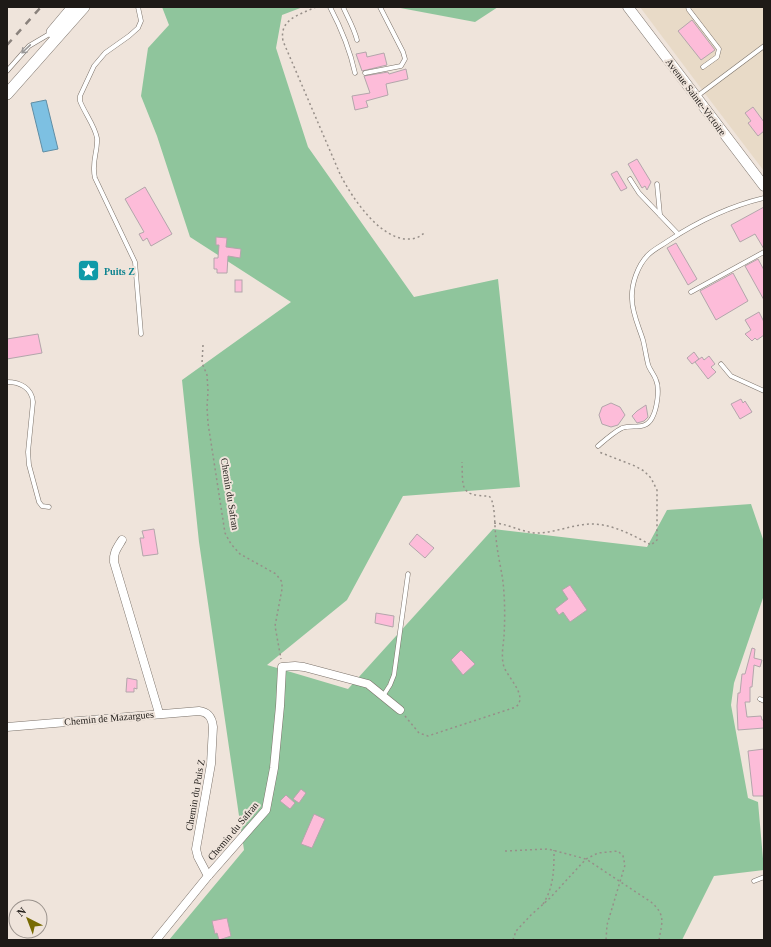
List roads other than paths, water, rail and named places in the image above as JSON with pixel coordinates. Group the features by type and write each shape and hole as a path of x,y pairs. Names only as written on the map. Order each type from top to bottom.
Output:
{"main road":[{"path":"7,85 73,7"},
{"path":"7,94 84,7"}],"street":[{"name":"Avenue Sainte-Victoire","path":"628,7 764,186"},
{"path":"122,540 115,550 114,562 159,713"},
{"name":"Chemin du Safran","path":"156,940 208,876 266,810 274,768 282,667 304,667 368,684 384,696"},
{"path":"384,696 400,710"},
{"name":"Chemin de Mazargues","path":"7,727 199,710 209,715"},
{"name":"Chemin du Puis Z","path":"208,876 198,857 196,849 211,764 213,721 209,715"}],"lane":[{"path":"138,7 141,21 138,28 105,53 94,66 80,96 80,101 97,139 93,164 95,178 134,262 137,275 142,334"},
{"path":"330,7 340,26 355,73"},
{"path":"343,7 351,26 355,30 357,40"},
{"path":"365,73 401,66 405,59 403,52 380,7"},
{"path":"688,7 719,49 717,56 703,67"},
{"path":"7,71 29,46 51,33"},
{"path":"696,97 764,46"},
{"path":"630,179 639,193 678,234"},
{"path":"657,184 660,215"},
{"path":"598,446 623,428 638,427 648,423 653,417 658,398 657,382 648,365 632,299 633,282 647,256 654,249 678,234 715,215 751,201 764,198"},
{"path":"691,292 764,252"},
{"path":"721,364 731,376 764,391"},
{"path":"7,382 15,382 23,385 33,396 28,452 29,465 39,502 42,506 49,507"},
{"path":"384,696 394,675 408,574"},
{"path":"754,881 764,877"}],"water":[{"path":"46,100 58,149 43,152 31,103"}],"railway":[{"path":"7,45 41,7"}],"place":[{"name":"Puits Z","path":"88,271"}]}
